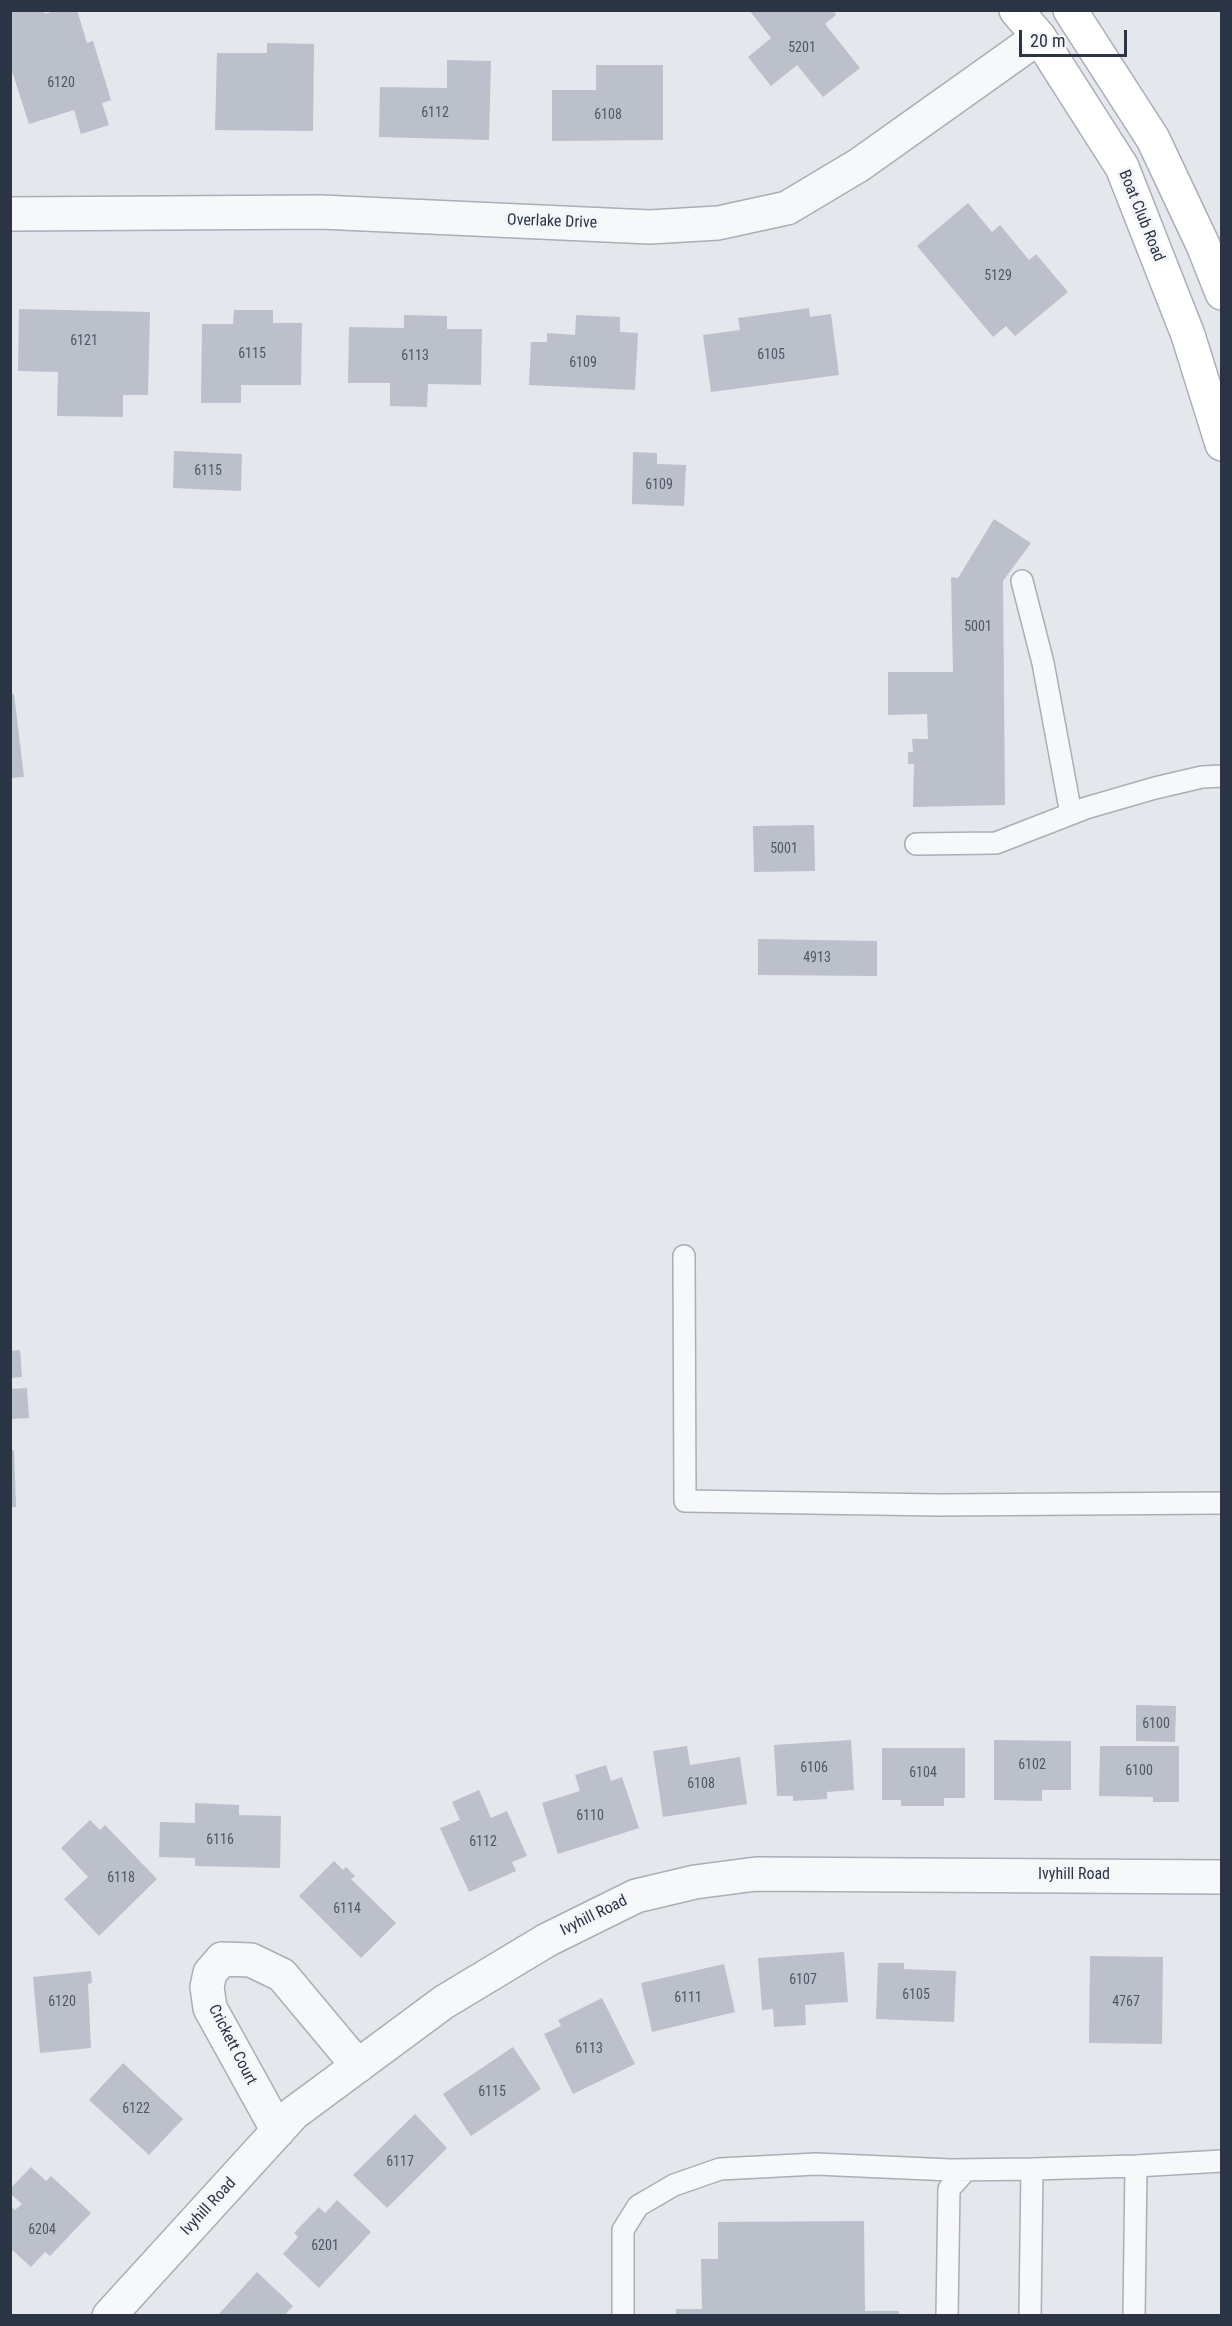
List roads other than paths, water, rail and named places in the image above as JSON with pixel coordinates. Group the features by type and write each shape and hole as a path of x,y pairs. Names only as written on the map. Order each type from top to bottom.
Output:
{"main road":[{"name":"Boat Club Road","path":"1016,10 1039,37 1122,167 1188,335 1221,444"},
{"path":"1070,10 1153,139 1203,245 1221,293"}],"street":[{"name":"Overlake Drive","path":"10,214 321,212 650,227 718,223 788,208 859,165 1039,37"},
{"name":"Ivyhill Road","path":"109,2316 294,2113 444,2002 546,1940 636,1896 695,1882 756,1874 1221,1876"},
{"name":"Crickett Court","path":"278,2131 210,2008 207,1987 210,1973 222,1959 251,1960 282,1975 358,2066"}],"lane":[{"path":"1022,581 1042,663 1071,814"},
{"path":"916,844 996,843 1071,814 1155,788 1202,777 1221,776"},
{"path":"684,1256 685,1501 938,1506 1221,1503"},
{"path":"623,2316 624,2230 638,2206 674,2185 720,2169 816,2164 966,2170 1032,2169 1221,2161"},
{"path":"1134,2316 1136,2166"},
{"path":"1030,2316 1032,2169"},
{"path":"947,2316 950,2189 966,2170"}]}
